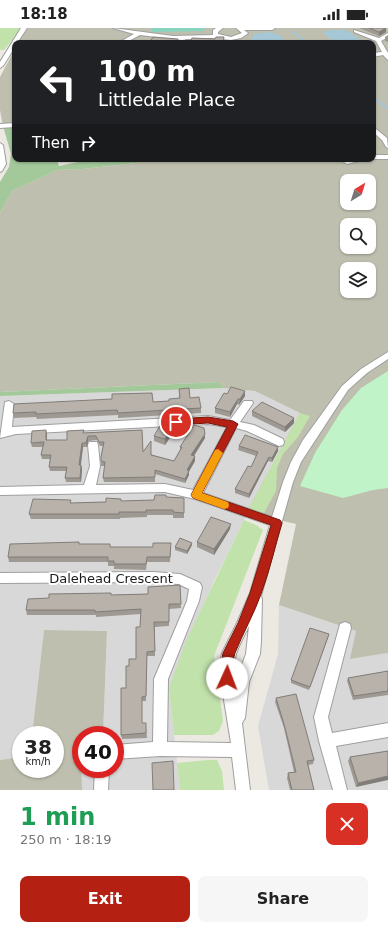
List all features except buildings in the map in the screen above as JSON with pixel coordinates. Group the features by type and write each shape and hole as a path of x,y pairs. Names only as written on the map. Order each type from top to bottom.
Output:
{"street":[{"path":"16,40 24,28"},
{"path":"121,28 138,34 176,40 201,37 221,37 227,40"},
{"path":"239,28 272,28"},
{"path":"239,28 243,34 244,40"},
{"path":"201,37 217,29 221,37"},
{"path":"231,40 255,29"},
{"path":"356,31 379,40 387,56"},
{"path":"127,40 138,34"},
{"path":"379,40 388,35"},
{"path":"0,66 12,47"},
{"path":"376,55 387,56"},
{"path":"0,126 12,125"},
{"path":"376,131 388,136"},
{"path":"376,132 384,139 388,150 376,156"},
{"path":"0,146 3,164 0,170"},
{"path":"243,790 236,728 227,678 227,662 256,593 288,482 296,462 307,442 345,388 364,371 388,355"},
{"path":"196,495 233,424 248,403"},
{"path":"9,404 3,433 16,430 208,420 250,428 279,442"},
{"path":"88,490 95,466 93,445"},
{"path":"0,491 165,488 196,495 277,523"},
{"name":"Dalehead Crescent","path":"0,578 153,577 180,579 196,587 193,601 161,680 160,749"},
{"path":"236,728 242,682 255,641 256,593"},
{"path":"340,790 326,742 321,717 345,628"},
{"path":"326,742 388,730"},
{"path":"124,751 160,749 239,750"},
{"path":"101,790 102,778"}],"shaded area":[{"path":"27,28 388,28 388,653 350,659 356,631 279,605 296,524 248,510 300,413 255,391 224,388 219,382 0,392 0,213 12,191 57,170 83,169 139,162 376,162 376,40 20,40"},
{"path":"12,55 12,125 3,126 0,110 0,77"},
{"path":"224,388 255,391 300,413 268,472 214,581 169,688 180,790 82,790 82,778 124,778 124,726 103,726 107,631 44,630 33,726 12,726 12,758 0,760 0,396"},
{"path":"279,605 356,631 351,659 388,653 388,790 269,790 258,726 278,654"},
{"path":"44,630 107,631 103,726 72,726 72,778 82,778 82,790 0,790 0,760 12,758 12,778 64,778 64,726 33,726"}],"green space":[{"path":"0,28 22,28 4,50 0,50"},
{"path":"152,28 203,28 204,31 152,32"},
{"path":"12,125 12,162 58,162 59,166 78,162 139,162 83,169 57,170 12,191 0,213 0,182 9,167 11,154 3,126"},
{"path":"388,371 388,488 373,490 343,498 300,486 315,453 342,410 361,388"},
{"path":"219,382 224,388 0,396 0,392"},
{"path":"300,413 310,416 298,437 283,454 277,468 276,491 263,515 248,510"},
{"path":"244,520 263,530 214,656 223,721 219,731 213,735 174,735 169,688 186,641"},
{"path":"217,760 222,771 224,790 180,790 177,763"}],"water":[{"path":"331,30 346,30 361,40 332,40 323,32"},
{"path":"268,32 278,34 285,40 252,40 251,39 255,34"}],"waterway":[{"path":"292,31 303,40"},
{"path":"376,99 388,109"}],"slow traffic":[{"path":"218,453 196,495 224,505"}],"route":[{"path":"176,422 208,420 233,424 196,495 277,523 256,593 243,625 229,653 226,669 227,678"}]}
